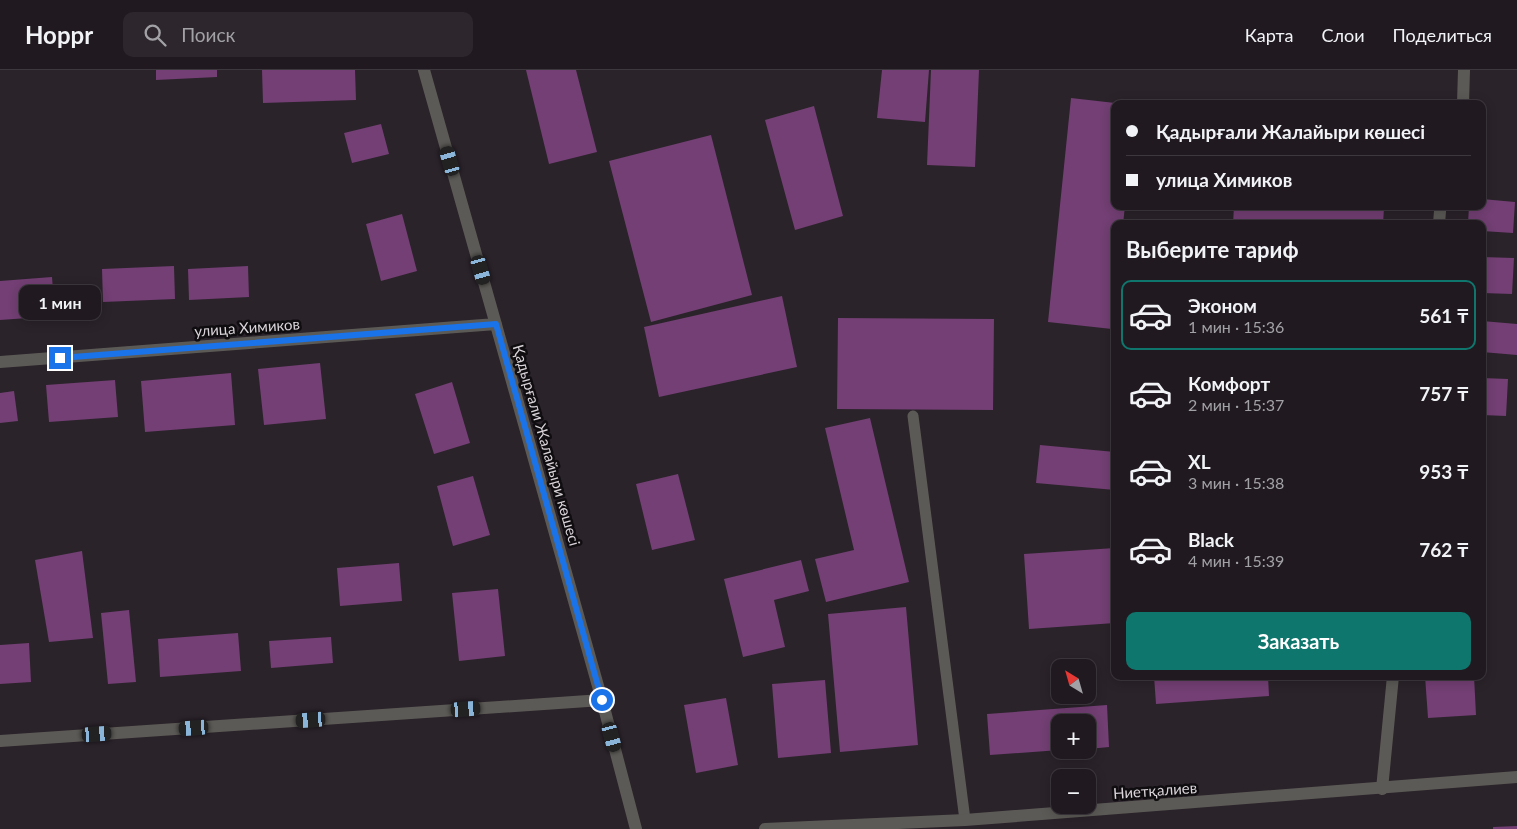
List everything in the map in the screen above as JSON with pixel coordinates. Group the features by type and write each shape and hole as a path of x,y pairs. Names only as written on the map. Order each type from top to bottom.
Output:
{"street":[{"name":"Қадырғали Жалайыри көшесі","path":"424,70 602,700 636,829"},
{"path":"1463,100 1464,70"},
{"path":"1439,220 1440,211"},
{"name":"улица Химиков","path":"0,362 496,324"},
{"path":"1382,789 1393,680"},
{"path":"0,741 602,700"},
{"name":"Ниетқалиев","path":"765,829 965,820 1517,777"}],"lane":[{"path":"913,416 965,820"}],"building":[{"path":"156,70 217,70 217,77 156,80"},
{"path":"262,70 355,70 356,100 263,103"},
{"path":"526,70 576,70 597,152 549,164"},
{"path":"882,70 929,70 925,122 877,118"},
{"path":"931,70 979,70 975,167 927,165"},
{"path":"1071,98 1111,103 1111,210 1125,210 1123,220 1111,220 1111,329 1048,322"},
{"path":"814,106 843,216 795,230 765,120"},
{"path":"381,124 389,154 352,163 344,133"},
{"path":"711,135 752,295 651,322 609,161"},
{"path":"1486,199 1515,202 1513,233 1486,231 1486,220 1468,220 1469,210 1486,210"},
{"path":"1234,210 1384,210 1383,220 1233,220"},
{"path":"402,214 417,271 381,281 366,224"},
{"path":"1486,257 1514,258 1512,294 1486,293"},
{"path":"174,266 175,299 103,302 102,269"},
{"path":"248,266 249,297 189,300 188,269"},
{"path":"52,277 55,316 0,320 0,281"},
{"path":"782,296 797,367 659,397 644,327"},
{"path":"838,318 994,319 993,410 837,409"},
{"path":"1486,321 1517,324 1517,355 1486,352"},
{"path":"320,363 326,419 264,425 258,369"},
{"path":"231,373 235,425 145,432 141,381"},
{"path":"1486,378 1508,379 1506,416 1486,415"},
{"path":"115,380 118,417 49,422 46,385"},
{"path":"452,382 470,443 434,454 415,394"},
{"path":"14,391 18,421 0,423 0,393"},
{"path":"870,418 909,582 826,602 815,559 854,550 825,428"},
{"path":"1040,445 1111,452 1111,490 1036,483"},
{"path":"678,474 695,540 652,550 636,484"},
{"path":"473,476 490,535 453,546 437,486"},
{"path":"1111,548 1111,623 1029,629 1024,554"},
{"path":"82,551 93,638 49,642 35,560"},
{"path":"801,560 809,591 774,600 785,647 743,657 724,579"},
{"path":"399,563 402,601 340,606 337,568"},
{"path":"498,589 505,656 459,661 452,593"},
{"path":"906,607 918,745 840,752 828,614"},
{"path":"129,610 136,682 108,684 101,613"},
{"path":"238,633 241,671 160,677 158,639"},
{"path":"331,637 333,663 271,668 269,641"},
{"path":"29,643 31,682 0,684 0,645"},
{"path":"825,680 831,753 778,758 772,684"},
{"path":"1154,680 1268,680 1269,696 1156,704"},
{"path":"1425,680 1474,680 1476,715 1428,718"},
{"path":"726,698 738,765 696,773 684,705"},
{"path":"1107,705 1109,747 1096,748 1096,714 1051,714 1051,751 990,755 987,714"},
{"path":"1517,826 1517,829 1493,829 1493,827"}],"route":[{"path":"60,358 496,324 602,700"}]}
